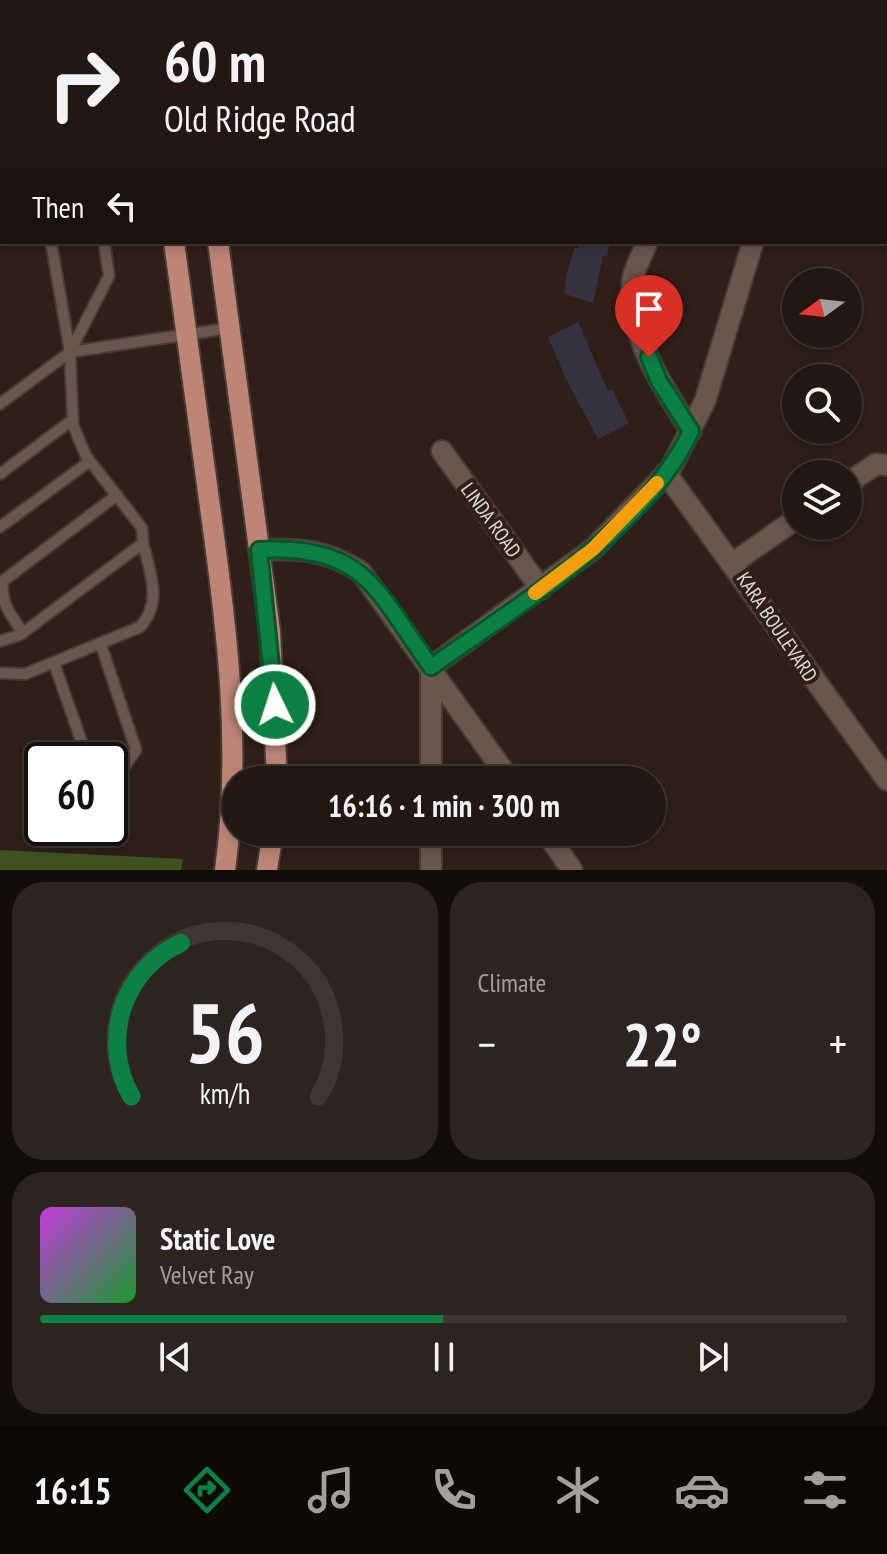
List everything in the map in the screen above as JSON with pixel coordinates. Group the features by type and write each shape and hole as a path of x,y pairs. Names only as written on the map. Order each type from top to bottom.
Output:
{"main road":[{"path":"174,244 224,608 233,710 235,772 225,870"},
{"path":"218,244 259,550 274,691 277,766"},
{"path":"267,870 271,846"}],"street":[{"path":"646,244 632,281 638,332 659,381 691,431"},
{"path":"431,667 593,549 666,473 705,401 752,244"},
{"name":"LINDA ROAD","path":"442,451 541,589"},
{"path":"862,474 876,464 887,465"},
{"name":"KARA BOULEVARD","path":"666,473 879,756 887,780"},
{"path":"733,563 782,529"},
{"path":"259,550 315,551 340,558 361,572 500,766"},
{"path":"430,766 428,708 431,667"},
{"path":"431,846 431,870"},
{"path":"556,846 572,870"}],"lane":[{"path":"0,673 25,674 131,633 148,617 154,590 142,528 90,461 72,420 70,352 51,244"},
{"path":"0,404 70,352 109,276 104,244"},
{"path":"70,352 230,328"},
{"path":"0,474 72,420"},
{"path":"0,527 90,461"},
{"path":"23,633 5,608 1,594 3,581 117,495"},
{"path":"0,641 23,633 143,543"},
{"path":"101,645 136,750 128,761"},
{"path":"54,663 82,742"}],"green space":[{"path":"0,850 183,859 181,870 0,870"}],"building":[{"path":"579,244 610,244 607,257 603,256 593,303 565,294 574,248 578,248"},
{"path":"578,322 608,391 612,389 629,423 598,439 548,337"}],"slow traffic":[{"path":"535,593 593,549 657,483"}],"route":[{"path":"275,705 270,631 259,550 292,548 315,551 340,558 361,572 431,667 593,549 670,470 691,431 659,381 649,357"}]}
